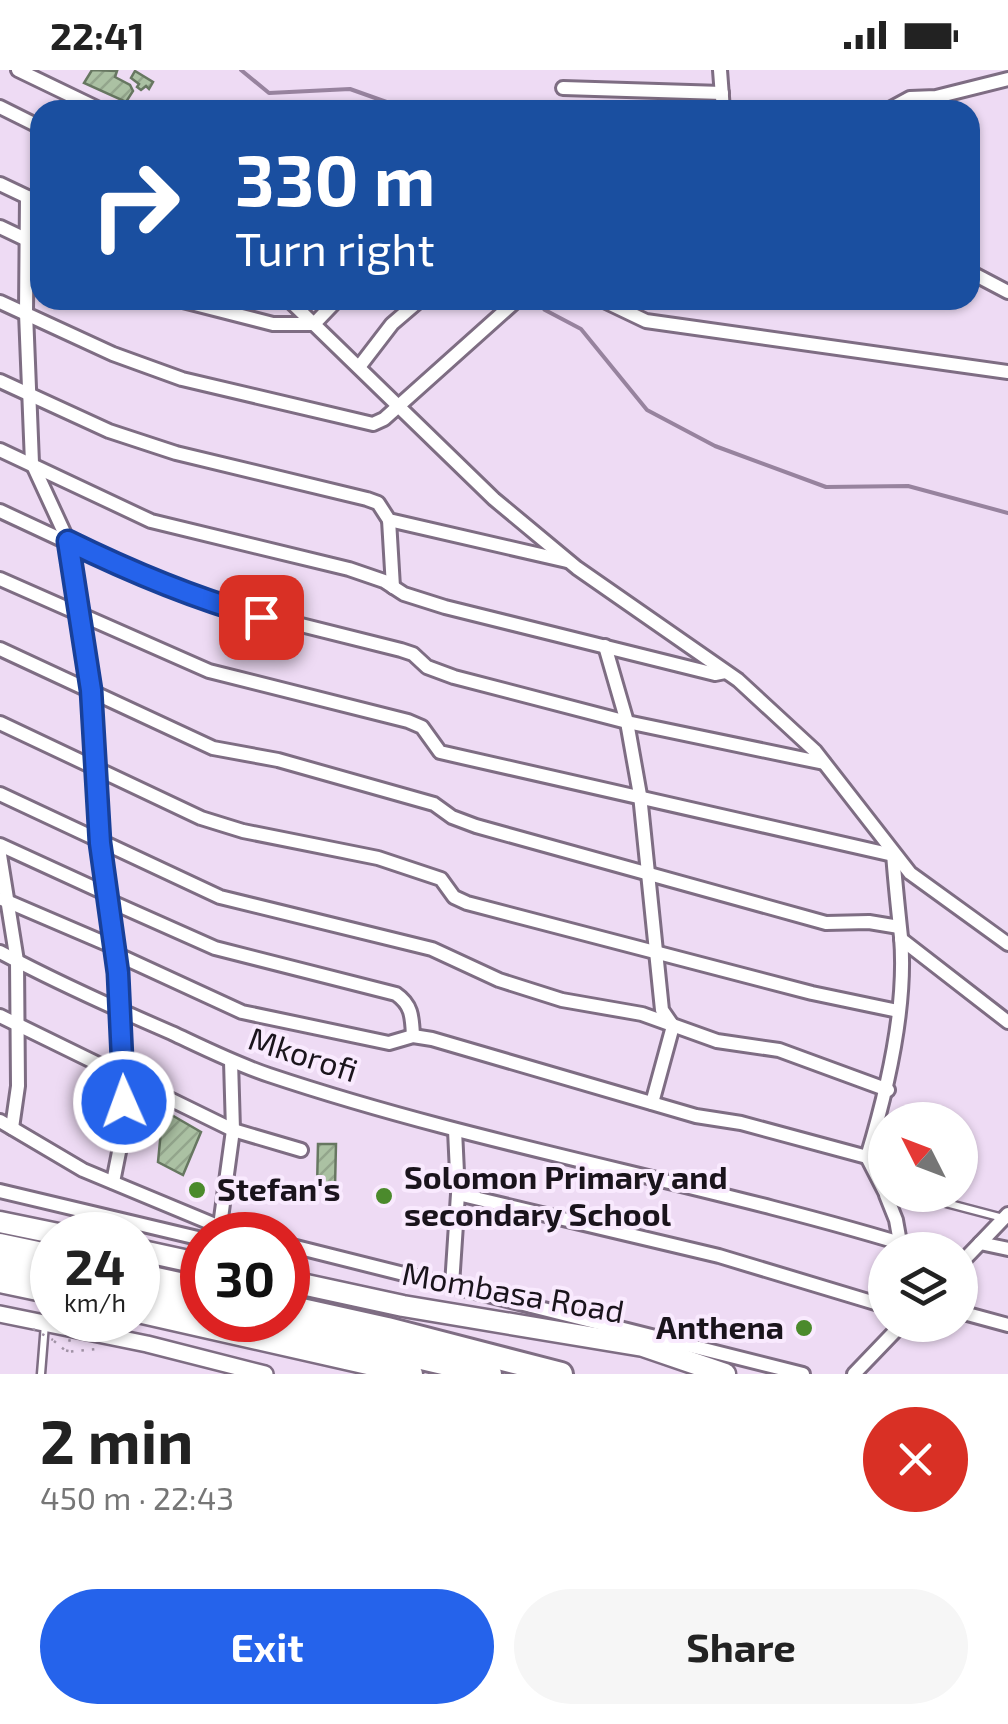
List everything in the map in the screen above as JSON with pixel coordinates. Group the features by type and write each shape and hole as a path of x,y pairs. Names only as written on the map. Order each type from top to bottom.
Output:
{"highway":[{"path":"0,1222 30,1228"},
{"path":"0,1245 30,1251"},
{"path":"0,1264 30,1270"},
{"path":"0,1282 30,1288"},
{"name":"Mombasa Road","path":"310,1287 643,1346 725,1374"},
{"path":"310,1312 561,1374"},
{"path":"160,1317 412,1374"},
{"path":"310,1332 490,1374"}],"street":[{"path":"18,70 81,100"},
{"path":"720,70 722,100"},
{"path":"906,100 936,97 1008,79"},
{"path":"564,88 722,93"},
{"path":"0,107 30,122"},
{"path":"0,184 30,198"},
{"path":"0,228 30,242"},
{"path":"980,277 1008,292"},
{"path":"30,278 26,313 32,464 68,541 82,616 91,690 100,843 115,950 125,1077 124,1127 112,1182"},
{"path":"0,302 113,354 182,379 374,424 384,420 506,310"},
{"path":"218,310 273,324 314,324 328,310"},
{"path":"299,310 494,499 569,562 726,672 776,714 824,763 910,872 1008,944"},
{"path":"359,367 392,324 408,310"},
{"path":"623,310 646,321 1008,372"},
{"path":"0,381 109,430 176,453 378,503 389,520 393,587"},
{"path":"0,450 151,520 332,564 446,608 714,674 726,672"},
{"path":"0,510 144,578 201,600 414,654 426,667 454,678 628,722 824,763"},
{"path":"389,520 569,562"},
{"path":"0,579 209,671 422,727 440,752 893,853"},
{"path":"605,646 628,722 640,795 662,1010 673,1026 652,1103"},
{"path":"0,650 213,748 294,764 434,804 452,817 476,826 826,923 869,922 900,933 1008,1022"},
{"path":"0,722 201,818 242,831 378,858 441,879 454,897 467,903 812,994 898,1011"},
{"path":"0,794 220,897 432,949 515,985 562,1000 642,1014 717,1041 779,1050 888,1090"},
{"path":"0,846 216,948 396,994 412,1012 413,1036"},
{"path":"884,1102 898,1011 900,933 893,853"},
{"path":"0,855 4,900 17,962 18,1086 6,1125 84,1170 180,1213"},
{"path":"4,900 242,1012 389,1043 413,1036 696,1116 741,1123 868,1157"},
{"name":"Mkorofi","path":"0,952 231,1061 455,1130"},
{"path":"0,1016 233,1130 301,1150"},
{"path":"222,1212 233,1130 231,1061"},
{"path":"452,1285 458,1194 455,1130 768,1204 868,1236"},
{"path":"0,1191 180,1234"},
{"path":"458,1194 719,1256 868,1301"},
{"path":"980,1243 1006,1216"},
{"path":"980,1243 1008,1249"},
{"path":"310,1250 802,1374"},
{"path":"0,1314 30,1323"},
{"path":"978,1316 1008,1324"},
{"path":"114,1342 265,1374"},
{"path":"854,1374 884,1342"}],"lane":[{"path":"978,1210 1006,1216"},
{"path":"40,1342 42,1374"}],"path":[{"path":"55,1342 67,1352 69,1342"}],"building":[{"path":"92,70 117,71 115,77 133,91 127,100 122,100 84,83"},
{"path":"135,71 153,82 149,89 137,87 139,84 131,78"},
{"path":"163,1110 201,1132 183,1175 158,1162"},
{"path":"318,1144 336,1144 335,1187 317,1188"}],"waterway":[{"path":"241,70 269,93 350,89 381,100"},
{"path":"545,310 581,329 647,410 715,446 826,487 908,486 1008,513"}],"place":[{"name":"Stefan's","path":"197,1190"},
{"name":"Solomon Primary and secondary School","path":"384,1196"},
{"name":"Anthena","path":"804,1328"}],"route":[{"path":"124,1102 118,973 100,843 91,690 68,541 144,578 261,617"}]}
